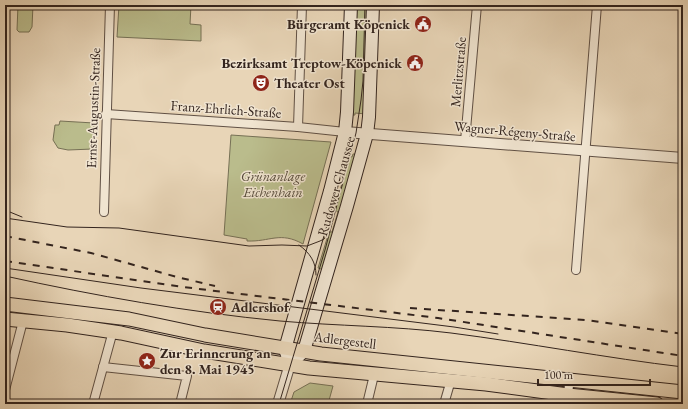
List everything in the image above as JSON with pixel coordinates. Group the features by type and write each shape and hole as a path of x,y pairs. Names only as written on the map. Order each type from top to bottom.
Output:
{"main road":[{"name":"Rudower Chaussee","path":"285,349 330,191 345,132 351,5"},
{"name":"Rudower Chaussee","path":"304,352 367,134 369,118 373,5"},
{"name":"Adlergestell","path":"5,304 129,319 205,335 304,352 683,392"},
{"path":"5,319 113,331 241,358 309,368 374,375 451,380 567,399 657,404"},
{"path":"285,349 290,364"},
{"path":"290,364 304,352"}],"street":[{"name":"Ernst-Augustin-Straße","path":"104,212 110,5"},
{"path":"298,127 302,5"},
{"name":"Merlitzstraße","path":"465,141 477,5"},
{"path":"576,270 597,5"},
{"name":"Franz-Ehrlich-Straße","path":"106,114 298,127 345,132"},
{"name":"Wagner-Régeny-Straße","path":"345,132 683,158"},
{"path":"5,390 23,321"},
{"path":"93,404 113,331"},
{"path":"278,404 290,364"},
{"path":"103,367 188,376 180,404"},
{"path":"367,404 374,375"},
{"path":"444,404 451,380"},
{"path":"567,399 570,380"}],"green space":[{"path":"18,5 33,5 32,27 29,32 19,32 17,30"},
{"path":"119,5 191,5 190,24 201,25 201,41 117,37"},
{"path":"354,5 370,5 366,114 355,113 355,115 351,115"},
{"path":"60,121 94,123 93,149 68,150 58,148 53,140 55,125 59,125"},
{"name":"Grünanlage Eichenhain","path":"231,135 331,142 303,244 288,238 247,241 247,239 224,235"},
{"path":"353,154 356,154 324,270 318,268 329,232 332,232 338,212 335,210 349,156 352,157"},
{"path":"310,383 333,386 328,404 290,404 294,392"}],"tram line":[{"path":"279,404 325,250 356,133 363,81 365,5"},
{"path":"5,210 22,217"},
{"path":"5,218 67,227 119,228 249,246 307,246 324,239 328,233"},
{"path":"299,245 312,258 316,275"},
{"path":"5,268 141,288 454,327 498,334"},
{"path":"5,276 107,297 211,313 280,321 451,333 683,367"}],"railway":[{"path":"5,236 91,253 215,286"},
{"path":"5,261 183,287 438,318 683,356"},
{"path":"410,308 586,320 683,334"}],"place":[{"name":"Bürgeramt Köpenick","path":"423,24"},
{"name":"Bezirksamt Treptow-Köpenick","path":"415,63"},
{"name":"Theater Ost","path":"261,83"},
{"name":"Adlershof","path":"218,307"},
{"name":"Zur Erinnerung an den 8. Mai 1945","path":"147,361"}]}
